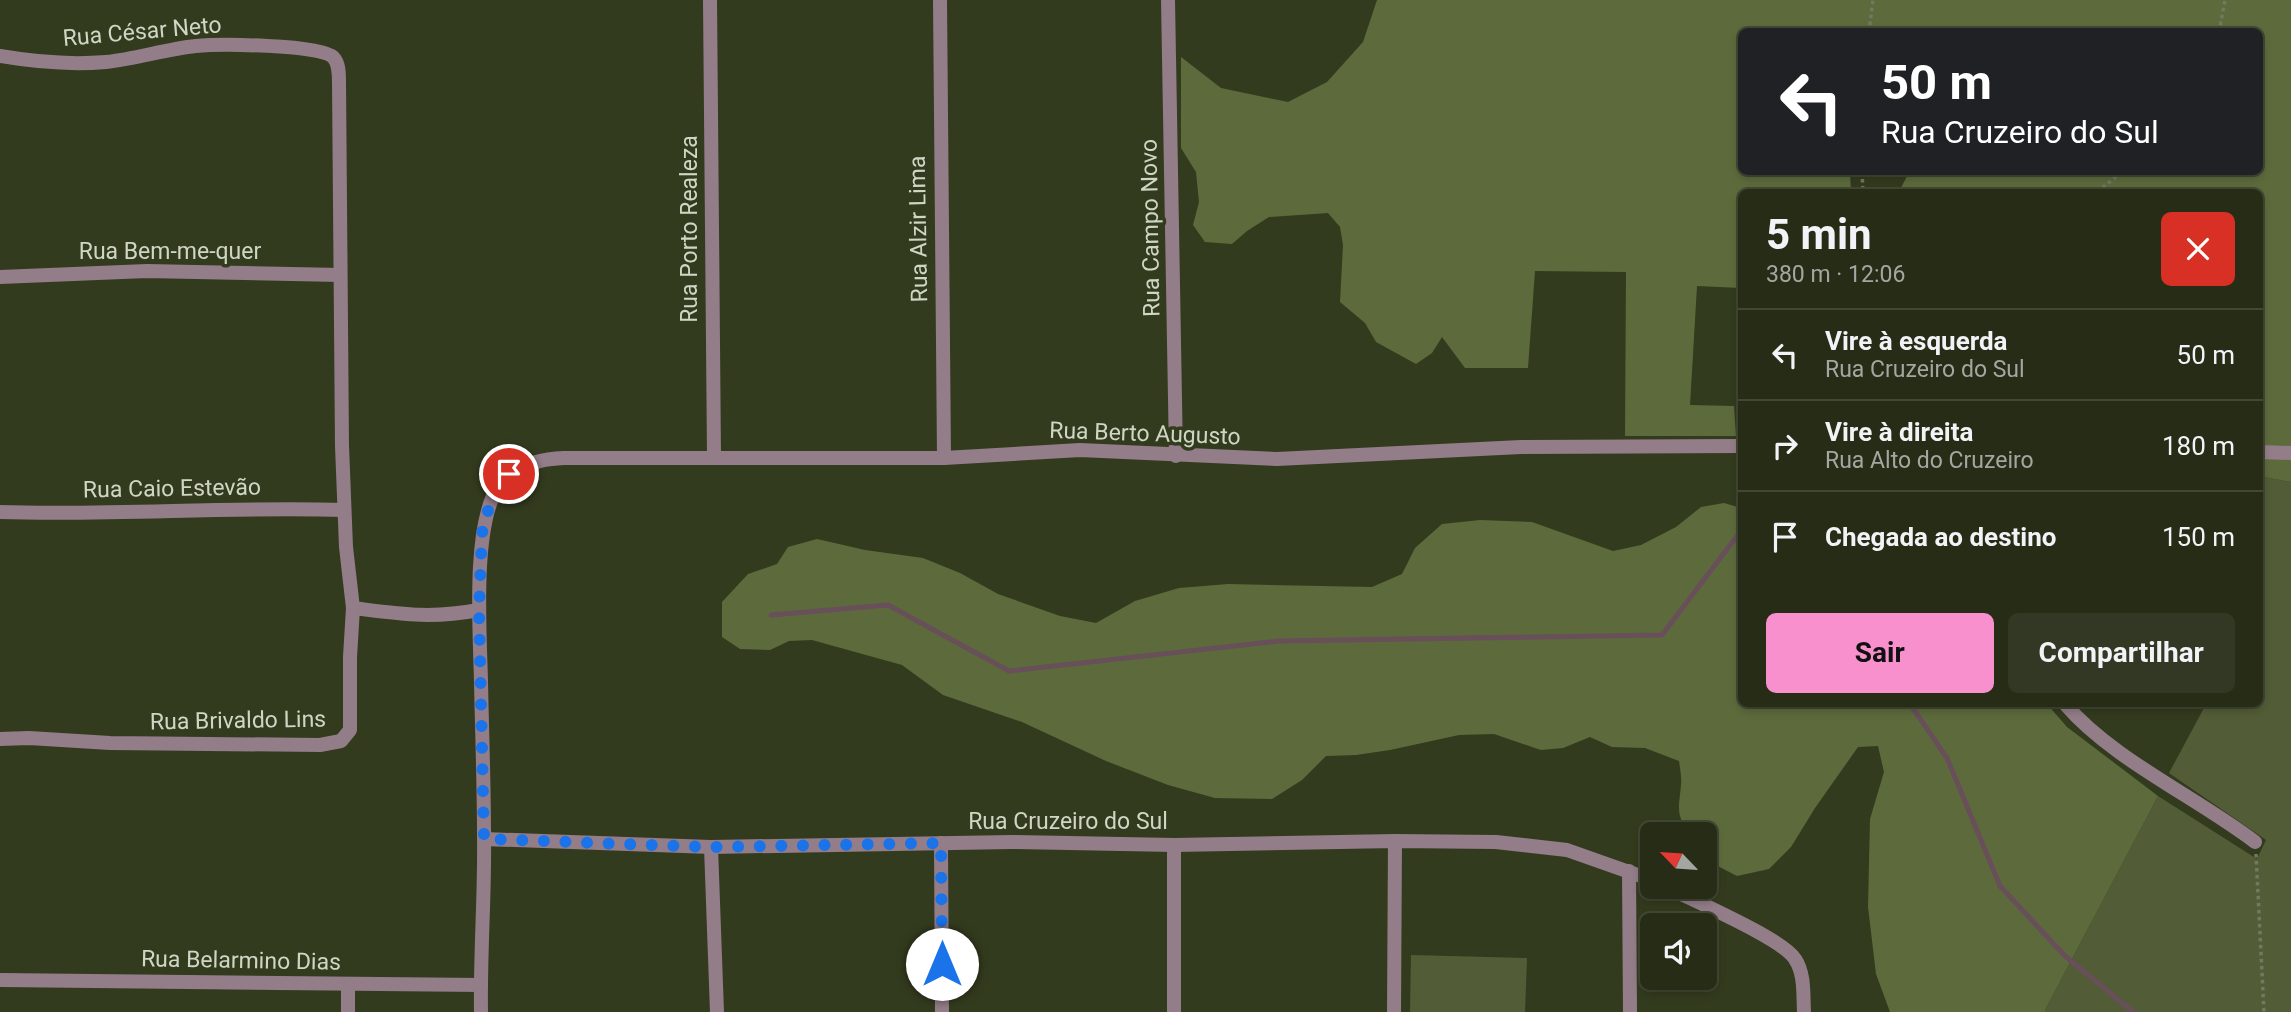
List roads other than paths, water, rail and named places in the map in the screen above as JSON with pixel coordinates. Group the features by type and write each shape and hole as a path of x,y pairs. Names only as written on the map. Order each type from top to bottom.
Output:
{"street":[{"name":"Rua Porto Realeza","path":"710,0 714,457"},
{"name":"Rua Alzir Lima","path":"940,0 944,458"},
{"name":"Rua Campo Novo","path":"1168,0 1176,456"},
{"name":"Rua César Neto","path":"0,56 64,63 108,62 198,46 285,47 329,54 335,58 339,82 340,275"},
{"name":"Rua Bem-me-quer","path":"0,277 147,271 340,275"},
{"path":"340,275 344,510 353,608 423,616 446,616 479,610 484,839 481,1012"},
{"name":"Rua Berto Augusto","path":"479,610 482,533 491,500 509,474 545,459 944,458 1080,450 1277,459 1558,446 1738,446"},
{"path":"2263,452 2291,453"},
{"name":"Rua Caio Estevão","path":"0,512 344,510"},
{"name":"Rua Brivaldo Lins","path":"0,739 320,745 341,741 349,730 353,608"},
{"path":"2068,707 2129,758 2255,842"},
{"name":"Rua Cruzeiro do Sul","path":"484,839 711,847 941,843 1174,845 1496,842 1567,850 1640,875"},
{"path":"1394,1012 1395,841"},
{"path":"941,843 942,1012"},
{"path":"1174,845 1174,1012"},
{"path":"711,847 717,1012"},
{"path":"1629,871 1630,1012"},
{"path":"1693,900 1788,950 1796,959 1800,971 1804,1012"},
{"name":"Rua Belarmino Dias","path":"0,980 481,985"},
{"path":"348,984 348,1012"}],"waterway":[{"path":"771,615 888,605 1009,671 1278,641 1662,635 1738,536"},
{"path":"1912,707 1947,758 2000,886 2065,956 2133,1012"}]}
